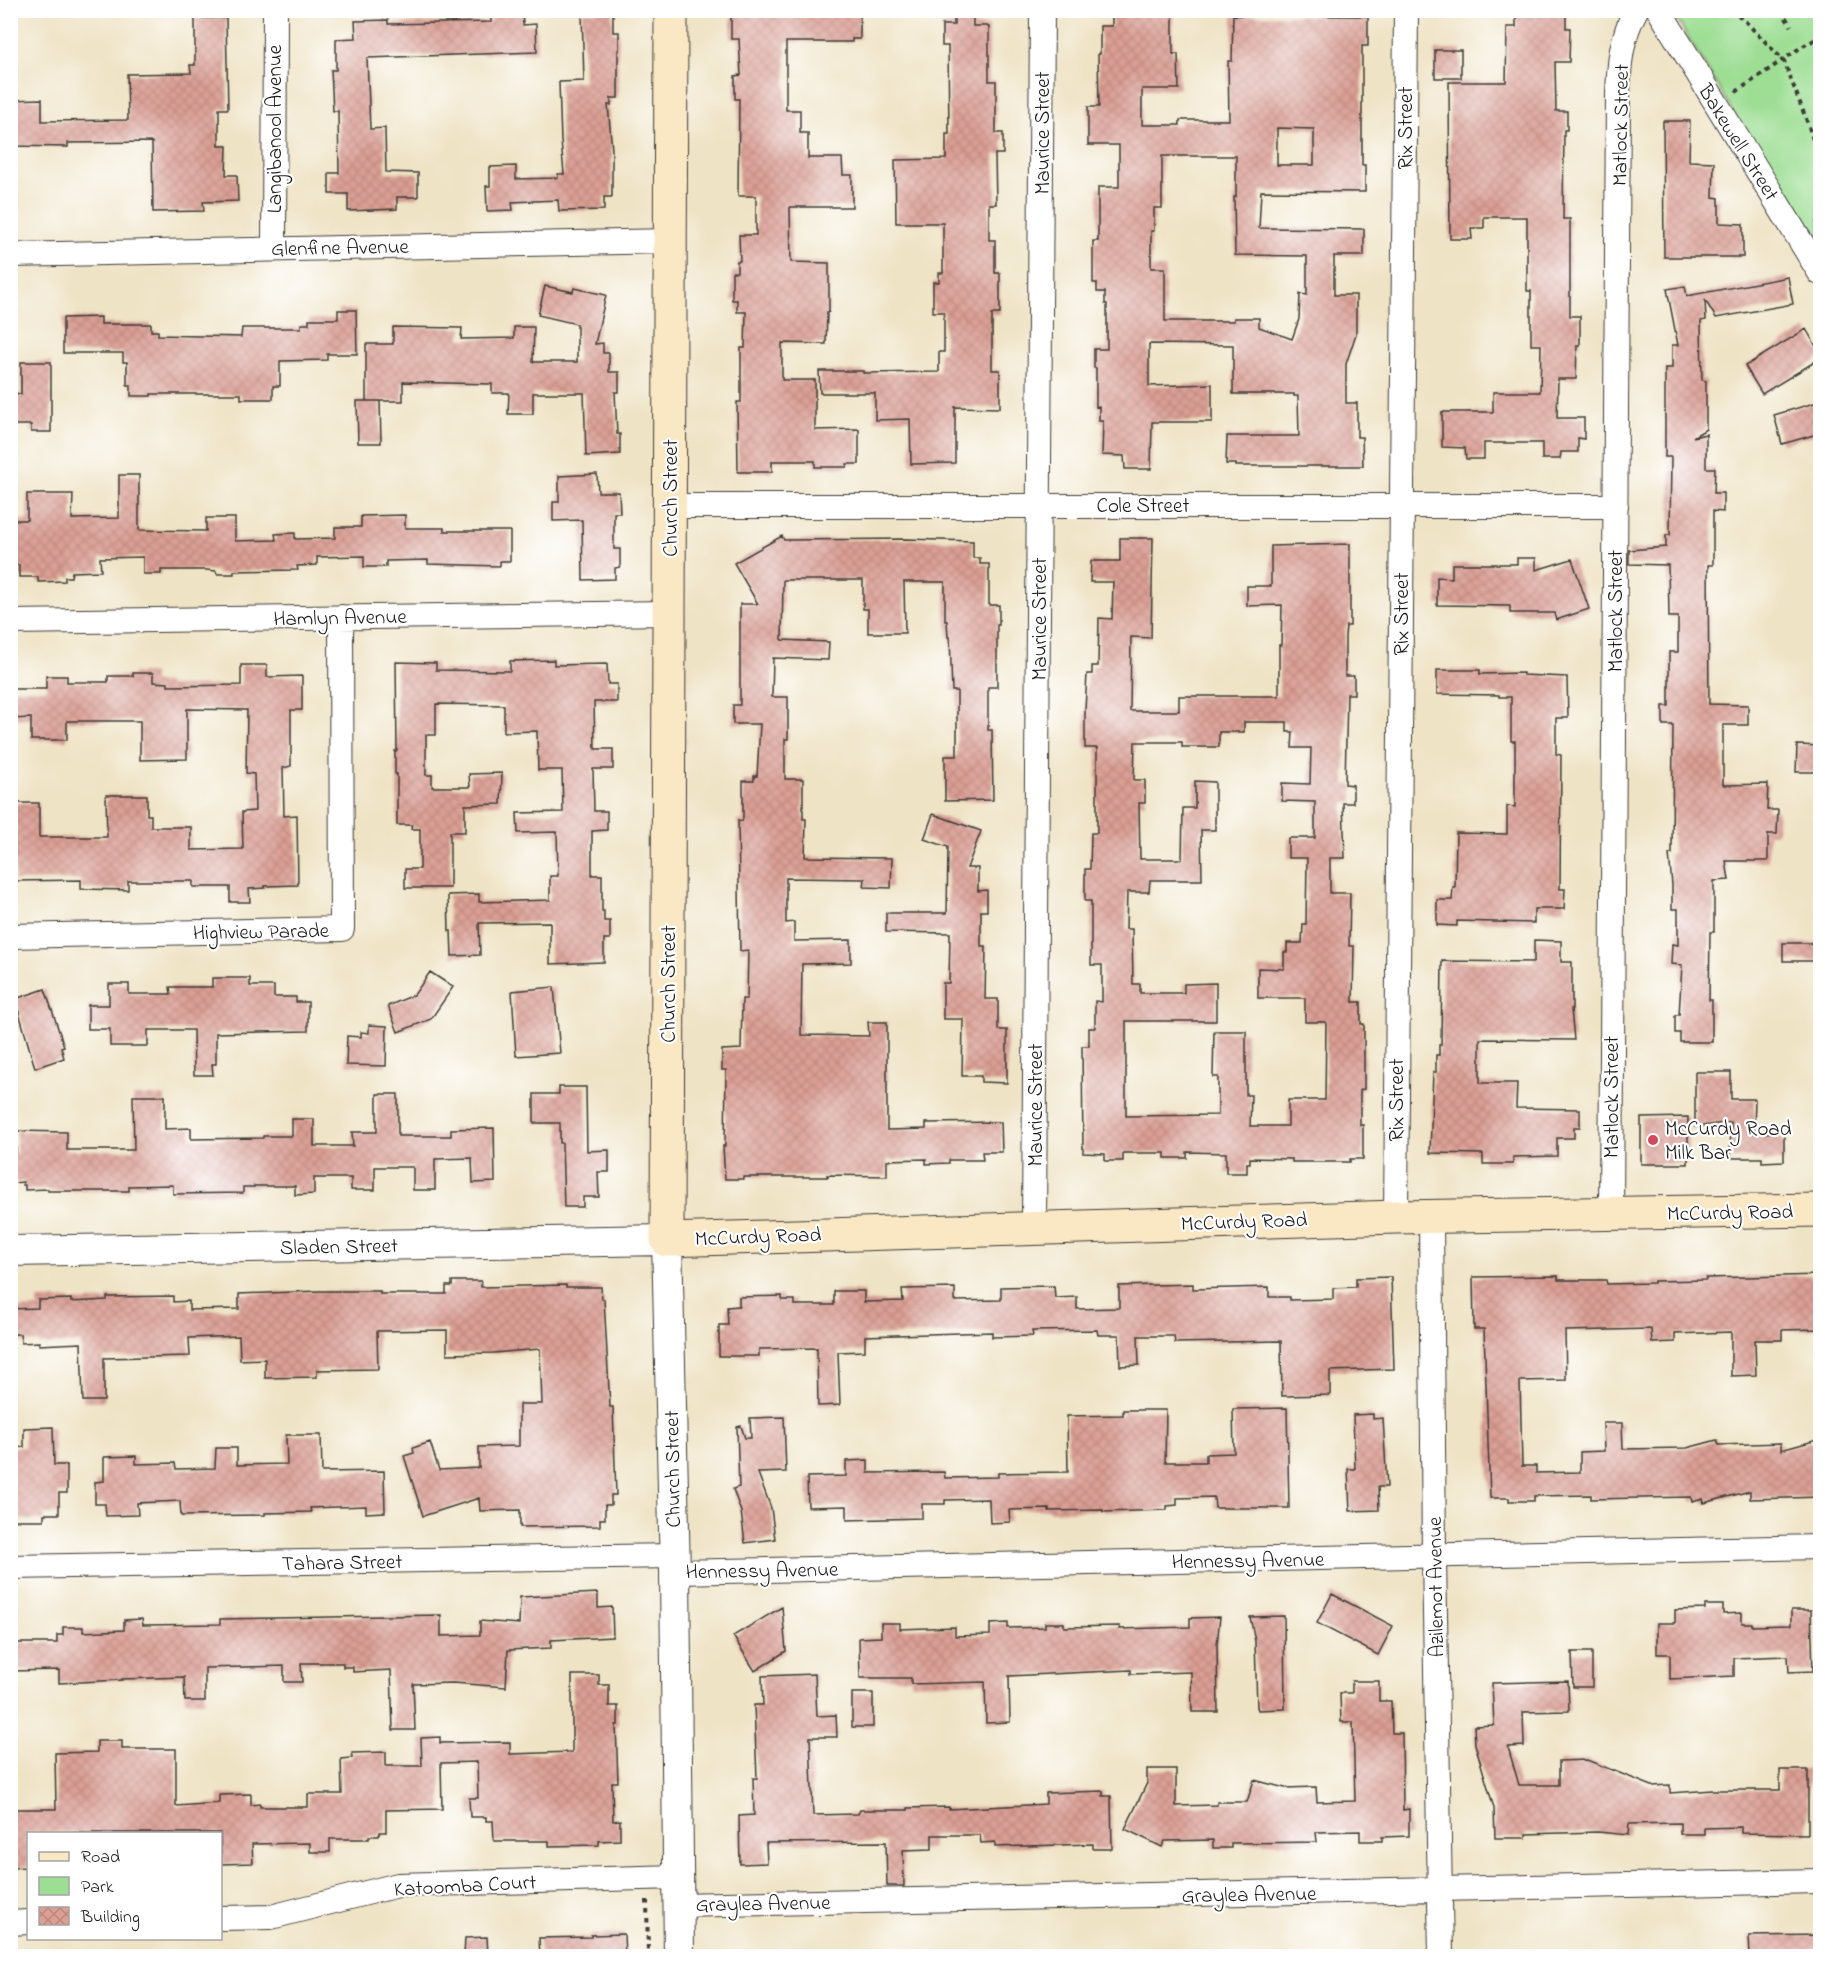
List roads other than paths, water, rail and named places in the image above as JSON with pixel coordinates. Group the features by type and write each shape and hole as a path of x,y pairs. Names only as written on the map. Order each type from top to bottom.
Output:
{"main road":[{"name":"Church Street","path":"667,1240 671,10"},
{"name":"McCurdy Road","path":"667,1240 1396,1217 1821,1210"}],"street":[{"name":"Langibanool Avenue","path":"274,248 275,10"},
{"name":"Maurice Street","path":"1034,1227 1042,10"},
{"name":"Rix Street","path":"1396,1217 1406,10"},
{"name":"Matlock Street","path":"1611,1214 1619,80 1623,43 1636,10"},
{"name":"Bakewell Street","path":"1659,10 1716,106 1821,273"},
{"name":"Glenfine Avenue","path":"10,255 670,241"},
{"name":"Cole Street","path":"670,506 1616,506"},
{"name":"Hamlyn Avenue","path":"10,622 670,613"},
{"name":"Highview Parade","path":"10,936 342,929 341,617"},
{"name":"Azilemot Avenue","path":"1431,1217 1441,1956"},
{"name":"Sladen Street","path":"10,1251 667,1240"},
{"name":"Church Street","path":"667,1240 679,1956"},
{"name":"Hennessy Avenue","path":"674,1564 1434,1556 1821,1547"},
{"name":"Tahara Street","path":"10,1567 674,1564"},
{"name":"Graylea Avenue","path":"677,1891 1441,1890 1821,1881"},
{"name":"Katoomba Court","path":"222,1918 271,1917 398,1885 677,1891"},
{"path":"10,1923 27,1922"}],"place":[{"name":"McCurdy Road Milk Bar","path":"1653,1140"}]}
